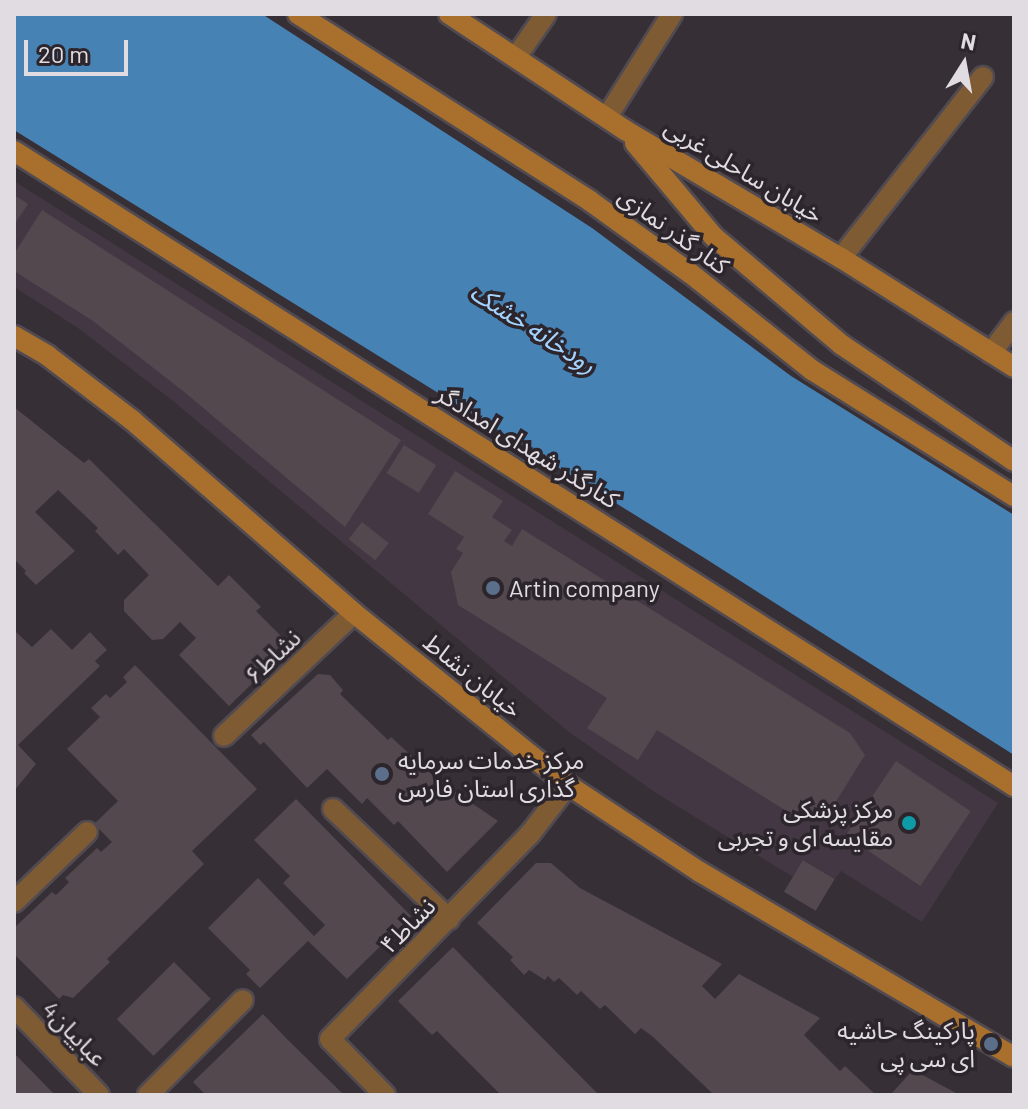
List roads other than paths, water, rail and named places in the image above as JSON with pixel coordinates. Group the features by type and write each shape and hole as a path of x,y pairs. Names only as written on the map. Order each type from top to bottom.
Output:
{"main road":[{"name":"کنار گذر نمازی","path":"298,14 590,201 690,273 812,370 1014,496"},
{"name":"خیابان ساحلی غربی","path":"449,14 625,130 841,258 1014,367"},
{"path":"625,130 713,236 842,345 1014,461"},
{"name":"کنارگذر شهدای امدادگر","path":"14,151 1014,786"},
{"name":"خیابان نشاط","path":"14,336 48,356 132,420 354,613 568,785 700,872 1014,1057"}],"street":[{"path":"516,57 546,14"},
{"path":"607,117 672,14"},
{"path":"841,258 983,77"},
{"path":"991,353 1014,322"},
{"name":"نشاط۶","path":"224,736 354,613"},
{"name":"نشاط۴","path":"385,1095 330,1039 530,834 568,785"},
{"path":"333,809 449,919"},
{"path":"14,902 87,832"},
{"path":"148,1095 243,1000"},
{"name":"عباییان4","path":"14,1007 99,1095"}],"water":[{"name":"رودخانه خشک","path":"14,14 262,14 592,228 791,376 1014,515 1014,755 706,559 14,130"}],"place":[{"name":"Artin company","path":"493,588"},
{"name":"مرکز خدمات سرمایه گذاری استان فارس","path":"382,774"},
{"name":"مرکز پزشکی مقایسه ای و تجربی","path":"909,823"},
{"name":"پارکینگ حاشیه ای سی پی","path":"991,1044"}]}
